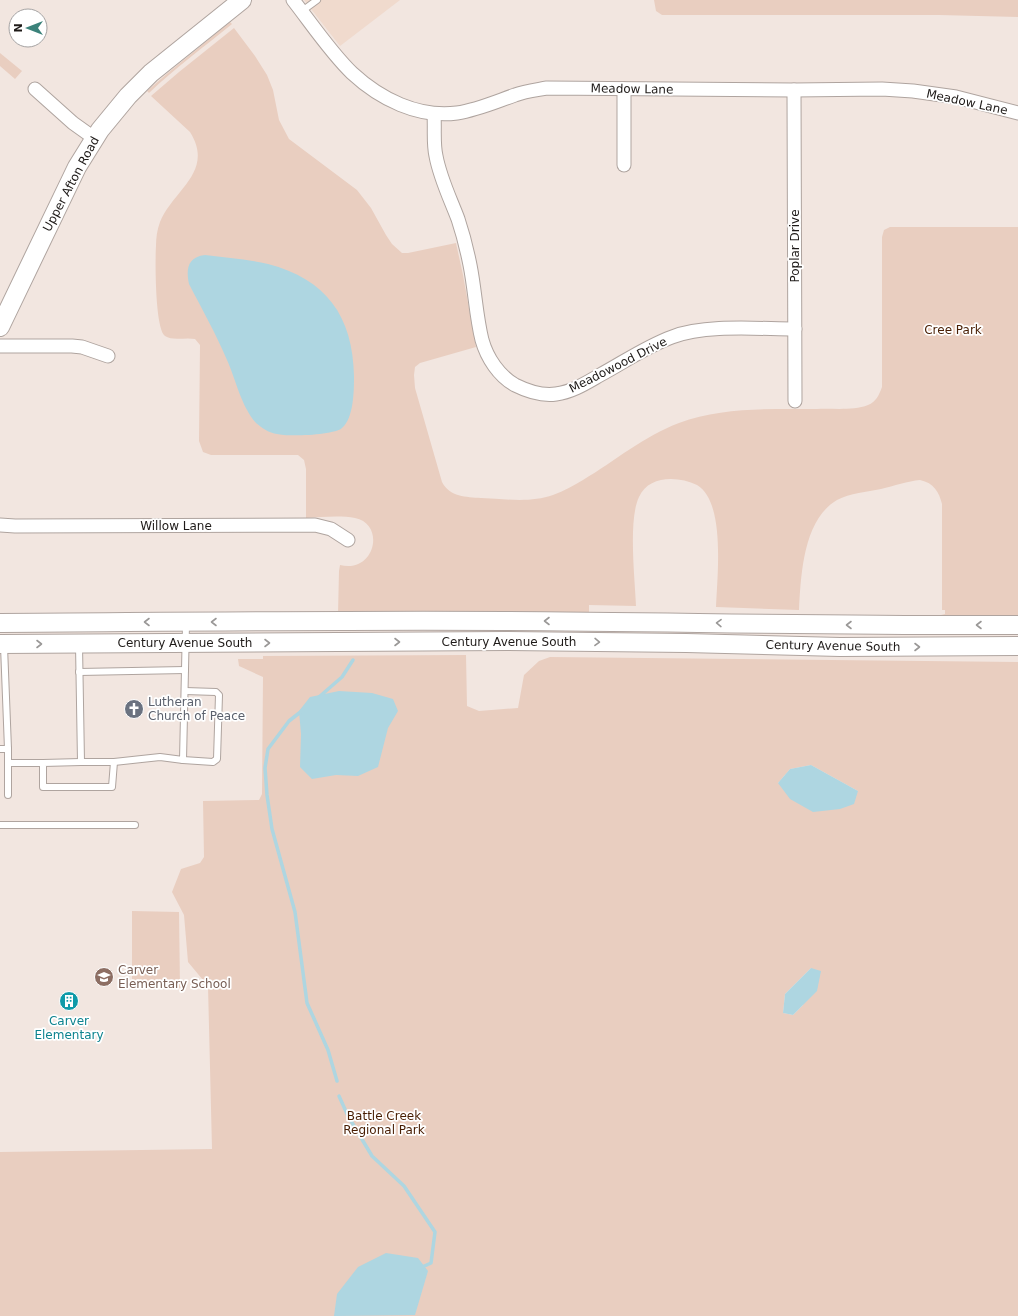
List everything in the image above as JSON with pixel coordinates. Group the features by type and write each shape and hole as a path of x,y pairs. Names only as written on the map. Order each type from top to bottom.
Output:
{"main road":[{"name":"Upper Afton Road","path":"0,327 77,167 94,138 116,109 145,79 242,0"},
{"name":"Century Avenue South","path":"0,623 500,621 855,625 1018,624"},
{"name":"Century Avenue South","path":"2,644 507,641 694,643 840,647 1018,646"}],"street":[{"name":"Meadow Lane","path":"293,0 347,68 370,88 395,103 414,110 434,114 474,110 516,94 547,88 794,90 882,89 913,91 956,97 1018,113"},
{"path":"35,89 73,123 94,138"},
{"path":"624,89 624,165"},
{"name":"Poplar Drive","path":"794,90 795,401"},
{"name":"Meadowood Drive","path":"434,114 435,154 439,170 466,244 482,341 496,369 508,381 523,389 538,394 555,394 583,385 655,345 673,337 711,329 795,329"},
{"path":"0,346 72,346 82,347 108,356"},
{"name":"Willow Lane","path":"0,525 315,525 331,529 348,540"}],"lane":[{"path":"302,11 317,0"},
{"path":"183,760 186,622"},
{"path":"2,644 8,749 8,795"},
{"path":"79,644 81,762"},
{"path":"79,672 186,670"},
{"path":"8,763 114,762 160,757 213,762 217,759 219,695 216,692 185,691"},
{"path":"0,749 8,749"},
{"path":"43,763 43,787 110,788 113,786 114,762"},
{"path":"0,825 135,826"}],"shaded area":[{"path":"304,0 400,0 340,46"}],"green space":[{"path":"654,0 1018,0 1018,17 939,15 662,15 656,11"},
{"path":"230,22 232,24 179,66 149,93 147,91 169,72"},
{"name":"Cree Park","path":"234,28 267,75 273,90 279,120 289,139 357,190 371,208 392,244 402,253 408,253 456,243 476,347 420,363 415,367 414,375 415,388 442,482 449,491 459,495 475,498 527,500 553,495 595,473 630,449 666,428 712,414 747,410 849,409 871,404 877,398 882,387 882,237 884,230 890,227 1018,227 1018,618 941,618 941,615 945,614 945,610 942,610 942,504 935,489 929,483 920,480 847,496 837,500 826,509 817,521 806,549 801,581 799,610 716,607 718,542 716,523 712,507 706,494 697,485 684,480 671,479 656,481 648,486 639,497 636,507 633,550 636,606 589,605 589,613 338,614 340,565 352,566 361,562 368,556 372,547 373,538 371,529 365,522 355,518 337,516 306,518 306,469 304,460 298,455 211,455 203,452 199,441 200,345 195,339 171,338 165,336 159,321 156,294 156,240 158,228 166,211 195,170 198,158 196,146 190,132 151,96"},
{"path":"0,53 22,71 15,79 0,66"},
{"name":"Battle Creek Regional Park","path":"466,655 467,706 479,711 518,708 524,675 539,661 550,657 1018,662 1018,1316 0,1316 0,1152 212,1149 208,986 188,962 184,915 172,892 181,869 200,863 204,857 203,801 259,800 262,794 263,677 239,666 238,659 263,659 263,656","holes":["811,765 858,791 778,783 790,769","811,968 803,1005 793,1015 783,1013 785,994"]},
{"path":"132,911 179,912 180,988 132,987"}],"water":[{"path":"205,255 260,262 288,271 306,279 320,290 332,303 342,318 348,335 354,376 351,411 349,418 342,428 321,434 283,435 268,431 256,423 246,409 223,350 189,284 188,269 191,261 194,258"},
{"path":"339,691 372,693 393,699 398,711 388,728 378,767 358,776 336,775 312,779 300,767 301,734 299,711 310,697"},
{"path":"811,765 858,791 854,804 840,809 813,812 790,799 778,783 790,769"},
{"path":"811,968 821,971 817,991 793,1015 783,1013 785,994"},
{"path":"386,1253 418,1258 428,1271 415,1315 334,1316 337,1294 358,1267"}],"waterway":[{"path":"319,697 342,677 353,660"},
{"path":"303,710 289,721 268,749 265,768 267,795 272,829 295,912 307,1003 328,1050 337,1081"},
{"path":"339,1096 348,1116 372,1156 404,1186 435,1232 431,1263 420,1268"}],"place":[{"name":"Lutheran Church of Peace","path":"134,709"},
{"name":"Carver Elementary School","path":"104,977"},
{"name":"Carver Elementary","path":"69,1001"}]}
